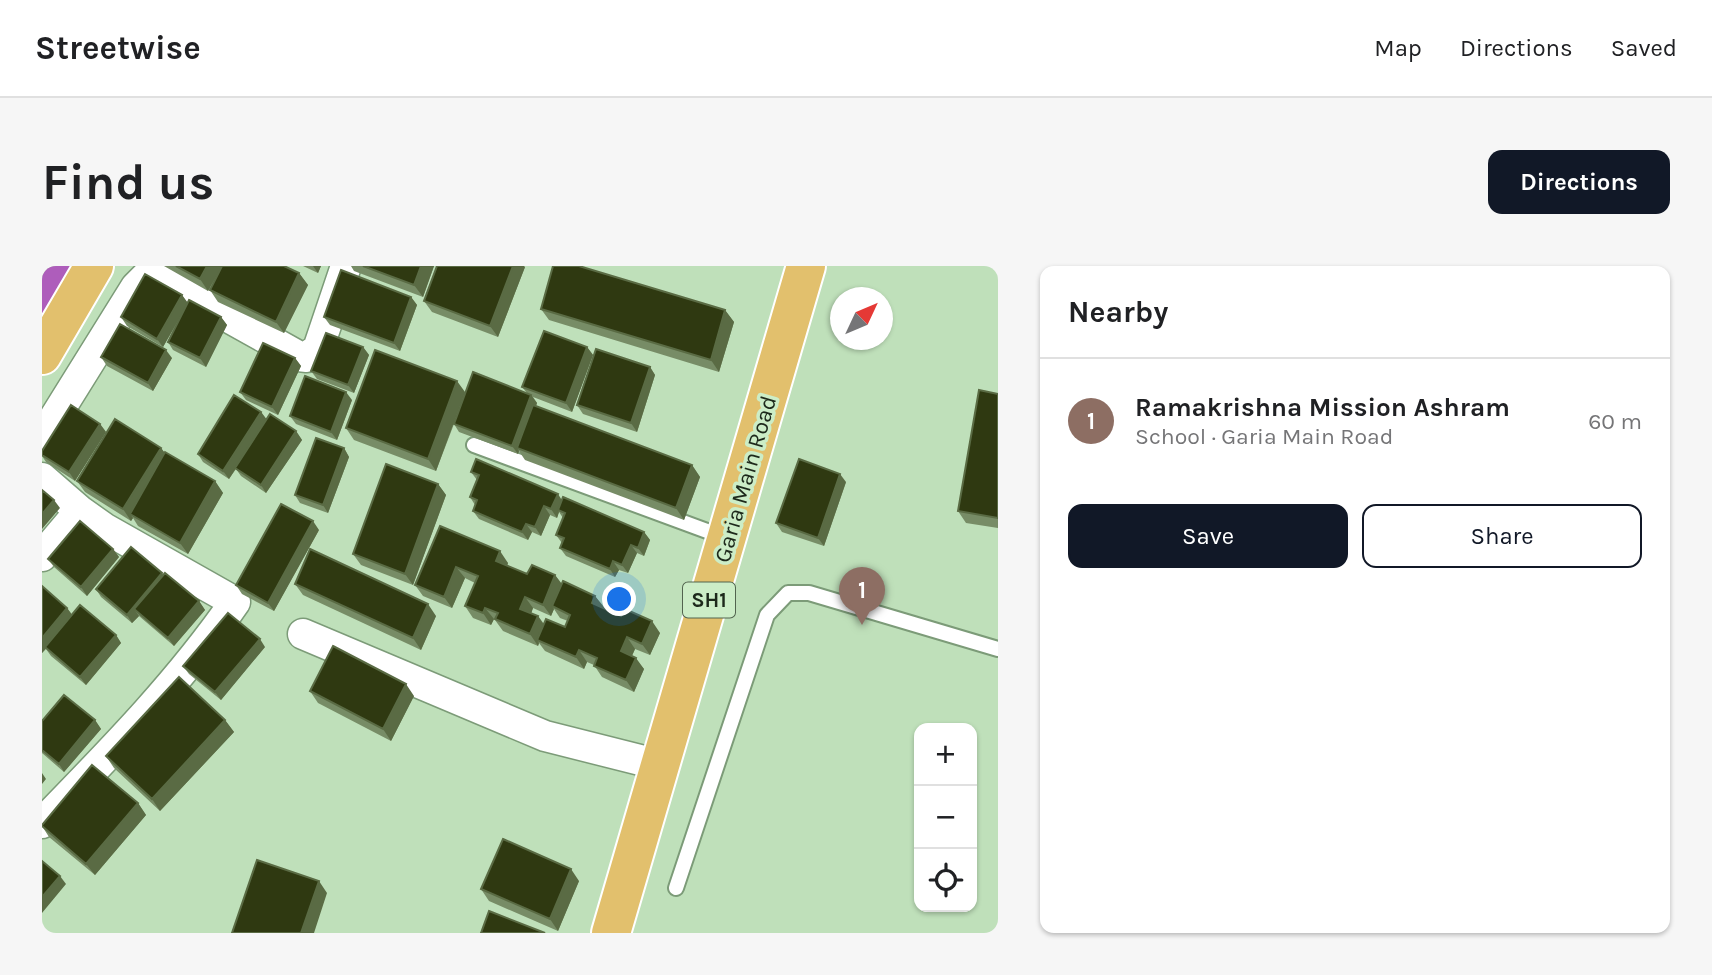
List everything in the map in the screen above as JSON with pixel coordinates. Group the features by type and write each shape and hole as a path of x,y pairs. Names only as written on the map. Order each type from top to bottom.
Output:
{"main road":[{"name":"Garia Main Road","path":"611,933 806,266"},
{"path":"51,339 99,270"}],"street":[{"path":"42,438 136,287 147,276 158,278 298,356 307,357 318,349 346,266"},
{"path":"42,478 104,528 235,602 205,645 104,759 42,823"},
{"path":"42,556 80,511"},
{"path":"303,634 545,736 660,765"}],"lane":[{"path":"474,444 727,539"},
{"path":"676,888 767,615 788,593 809,593 998,649"}],"shaded area":[{"path":"42,266 78,266 42,323"}],"building":[{"path":"176,266 207,266 200,279"},
{"path":"222,266 284,266 299,273 276,322 210,290"},
{"path":"363,266 421,266 414,285"},
{"path":"437,266 513,266 490,326 424,301"},
{"path":"553,266 579,266 725,310 711,360 541,309"},
{"path":"341,270 411,297 394,343 324,317"},
{"path":"145,274 182,295 157,339 121,317"},
{"path":"189,300 221,317 200,358 168,342"},
{"path":"120,324 166,350 148,383 101,357"},
{"path":"544,331 587,347 566,403 522,387"},
{"path":"326,333 363,347 348,385 311,371"},
{"path":"263,343 295,358 272,407 240,392"},
{"path":"596,349 650,367 631,423 577,405"},
{"path":"375,350 457,381 428,459 346,428"},
{"path":"473,372 531,395 512,446 454,424"},
{"path":"305,376 346,392 331,432 290,416"},
{"path":"979,390 998,394 998,518 958,511"},
{"path":"234,395 261,412 223,471 198,454"},
{"path":"71,405 100,424 69,472 42,455 42,451"},
{"path":"533,405 692,465 676,508 517,448"},
{"path":"270,414 296,431 261,485 235,468"},
{"path":"115,419 161,448 123,509 77,481"},
{"path":"316,438 344,448 323,505 295,495"},
{"path":"165,452 215,481 180,543 130,514"},
{"path":"476,459 558,494 551,509 544,506 535,527 526,524 522,532 473,511 477,500 470,497 479,475 471,472"},
{"path":"799,459 840,474 818,538 776,523"},
{"path":"386,464 438,484 405,574 353,554"},
{"path":"42,490 54,500 42,514"},
{"path":"563,497 644,532 638,548 631,545 622,565 613,561 610,569 560,548 564,538 556,535 565,513 558,510"},
{"path":"281,504 313,521 268,603 236,585"},
{"path":"80,521 113,549 81,587 48,559"},
{"path":"440,526 500,551 496,561 527,574 532,565 555,575 543,605 525,597 520,609 538,616 530,634 495,619 498,613 485,608 483,613 465,606 478,576 456,567 444,597 415,585"},
{"path":"131,547 162,573 127,615 96,589"},
{"path":"310,549 428,604 413,638 295,584"},
{"path":"165,573 199,601 168,638 134,609"},
{"path":"563,581 595,596 592,603 621,616 625,609 652,621 642,644 627,637 621,651 636,658 626,680 594,666 597,658 579,650 576,657 537,640 546,619 565,627 570,615 552,606"},
{"path":"42,586 67,608 42,638"},
{"path":"80,605 116,635 80,677 45,647"},
{"path":"228,613 260,639 215,692 183,666"},
{"path":"333,646 406,684 383,729 310,691"},
{"path":"179,677 225,720 152,799 106,756"},
{"path":"64,695 95,720 59,764 42,750 42,721"},
{"path":"92,765 138,803 86,864 42,825"},
{"path":"503,839 571,869 550,919 481,889"},
{"path":"257,860 319,881 301,933 232,933"},
{"path":"42,861 60,876 42,897"},
{"path":"489,911 545,933 481,933"}],"place":[{"name":"Ramakrishna Mission Ashram","path":"862,625"}]}
